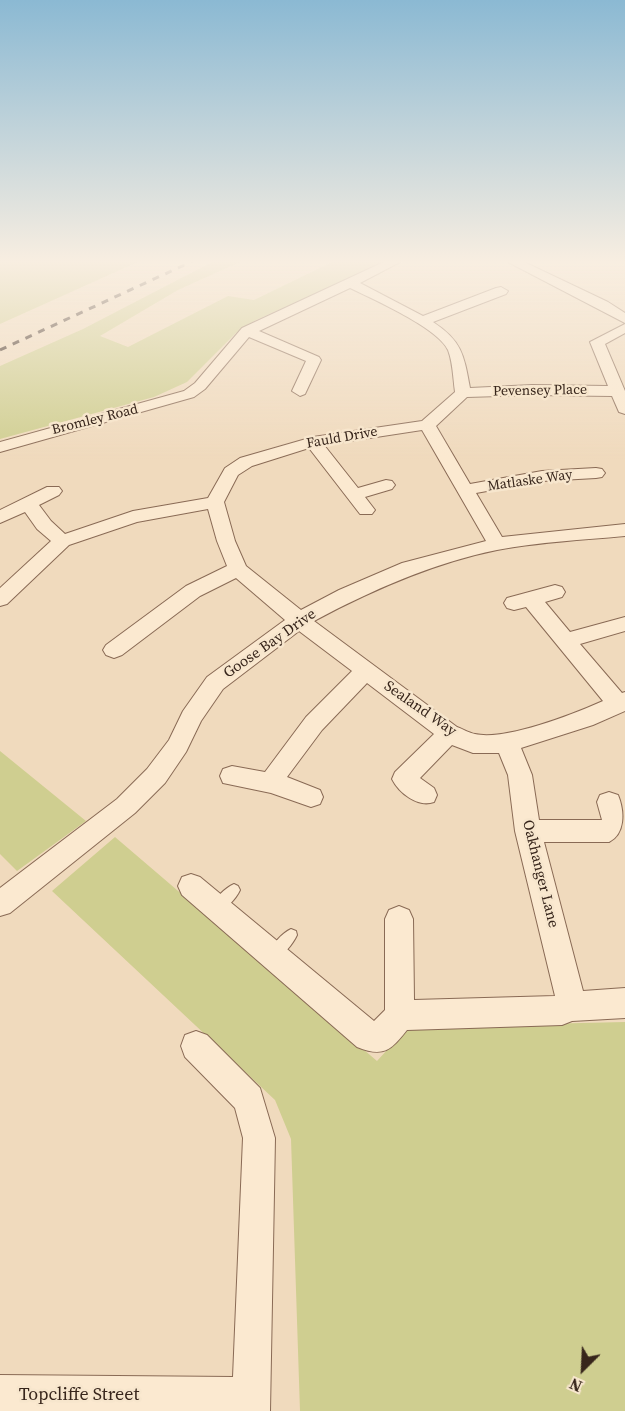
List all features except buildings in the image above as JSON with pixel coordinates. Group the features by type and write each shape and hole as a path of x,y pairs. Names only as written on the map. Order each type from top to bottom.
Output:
{"street":[{"path":"247,331 256,327"},
{"path":"428,425 463,393 454,348 447,338 431,327"},
{"path":"625,328 597,342 625,409"},
{"path":"247,331 314,360 300,391"},
{"name":"Bromley Road","path":"0,447 189,394 200,386 247,331"},
{"name":"Pevensey Place","path":"463,393 532,390 616,391"},
{"name":"Fauld Drive","path":"215,502 231,472 246,462 313,442 428,425"},
{"name":"Matlaske Way","path":"428,425 496,544"},
{"path":"313,442 366,510"},
{"name":"Matlaske Way","path":"464,490 542,476 596,473"},
{"path":"354,495 386,485"},
{"path":"0,517 53,491"},
{"path":"0,599 62,541 133,517 215,502 226,541 238,569 299,620"},
{"path":"28,503 44,525 62,541"},
{"name":"Goose Bay Drive","path":"0,904 126,806 156,776 178,745 191,717 215,683 299,620 346,595 409,568 496,544 625,530"},
{"path":"114,650 193,591 238,569"},
{"path":"555,592 522,601 566,641 621,702"},
{"name":"Sealand Way","path":"299,620 449,733 474,744 507,743 585,719 621,702"},
{"path":"566,641 625,624"},
{"path":"271,783 286,758 327,708 366,671"},
{"path":"425,795 404,779 449,733"},
{"name":"Oakhanger Lane","path":"507,743 520,775 528,831 572,1006"},
{"path":"232,776 271,783 311,797"},
{"path":"528,831 609,831 615,822 609,802"},
{"path":"191,886 225,899 282,945 369,1036 382,1037 400,1016 399,919"},
{"path":"400,1016 561,1010 572,1006 625,1003"},
{"path":"196,1046 249,1099 259,1138 251,1404"},
{"name":"Topcliffe Street","path":"0,1394 251,1404"}],"shaded area":[{"path":"87,327 116,327 100,336 128,347 168,327 245,327 236,333 187,382 154,397 0,439 0,366"},
{"path":"0,751 86,821 17,871 0,854"},
{"path":"115,837 377,1061 408,1027 625,1022 625,1411 300,1411 291,1139 275,1100 52,891"}],"railway":[{"path":"0,350 50,327"}]}
